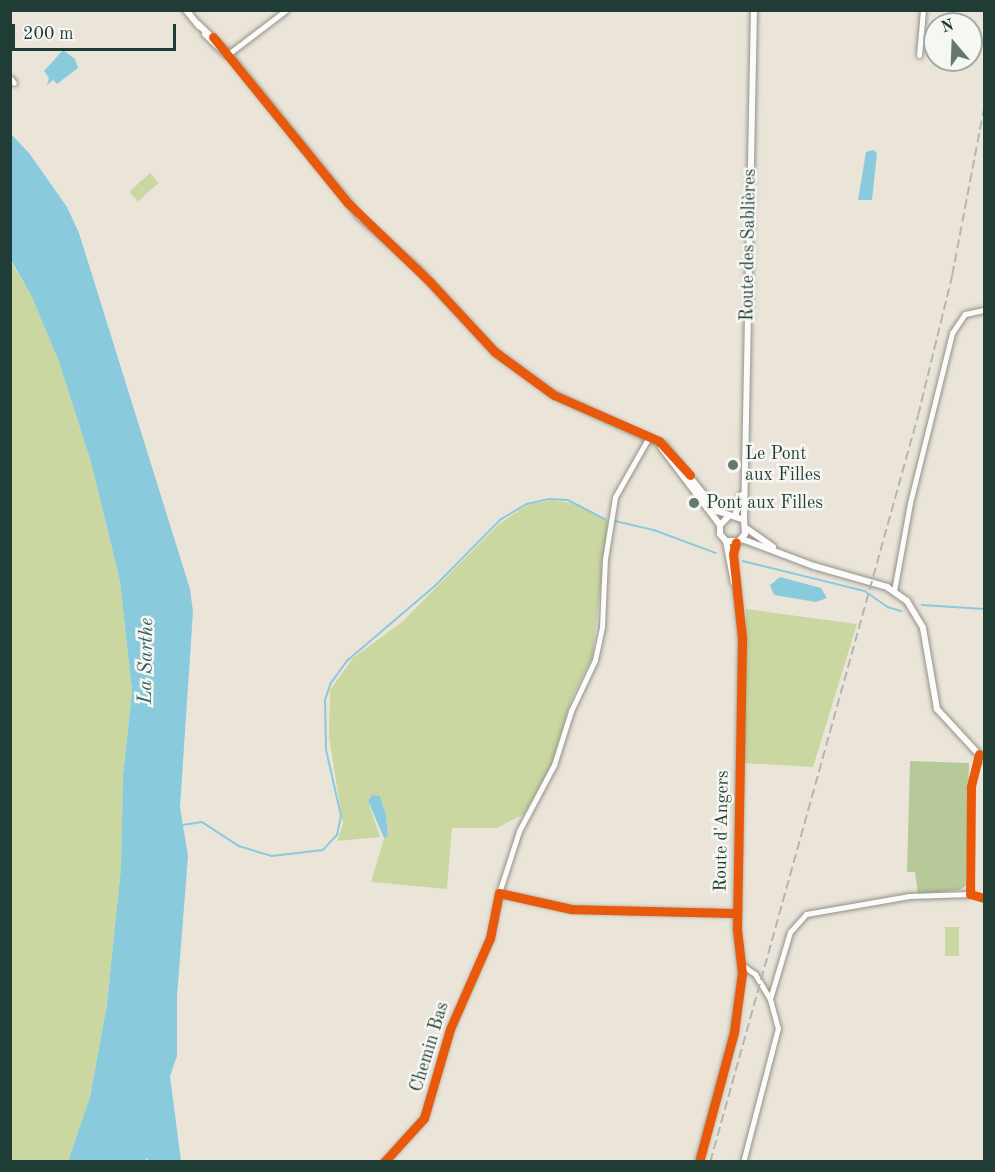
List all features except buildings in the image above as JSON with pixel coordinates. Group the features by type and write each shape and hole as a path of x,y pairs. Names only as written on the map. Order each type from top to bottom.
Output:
{"street":[{"path":"186,10 227,55 359,216 430,282 508,364 554,395 649,437 672,452 707,500 731,516 744,520 746,528 786,555"},
{"path":"227,55 286,10"},
{"name":"Route des Sablières","path":"744,520 754,10"},
{"path":"919,55 923,10"},
{"path":"894,591 952,333 965,314 984,310"},
{"path":"649,437 665,451 698,501 720,525 720,534 726,541 739,540 887,587 907,601 920,622 937,709 984,760"},
{"name":"Chemin Bas","path":"384,1161 424,1118 450,1029 490,938 499,894 519,831 554,765 571,711 595,660 602,627 605,559 615,497 649,437"},
{"name":"Route des Sablières","path":"731,516 744,479"},
{"path":"720,525 731,516"},
{"path":"739,540 746,528"},
{"name":"Route d'Angers","path":"699,1161 734,1032 742,965 737,913 740,604 733,554 739,540"},
{"name":"Route d'Angers","path":"726,541 740,604"},
{"path":"887,587 898,566"},
{"path":"499,894 572,909 737,913"},
{"path":"770,999 790,932 806,914 909,896 970,894"},
{"path":"742,965 755,974 770,999 777,1035 743,1161"}],"green space":[{"path":"150,173 159,183 138,201 129,192"},
{"path":"10,260 32,297 59,362 91,462 120,581 132,691 123,775 121,867 107,1004 90,1097 68,1161 11,1161"},
{"path":"552,500 577,504 608,521 592,658 572,697 552,764 524,814 497,828 452,828 447,889 371,882 384,838 388,836 386,815 380,796 368,801 380,837 337,841 343,824 329,737 330,690 353,658 402,622 499,524 527,505"},
{"path":"746,609 857,624 813,767 743,763"},
{"path":"910,761 969,763 966,886 959,890 918,894 915,872 907,872"},
{"path":"945,927 959,927 959,956 945,956"}],"water":[{"path":"63,50 75,59 78,68 57,84 53,80 47,85 49,78 44,71"},
{"name":"La Sarthe","path":"10,133 29,153 67,207 79,233 190,589 193,612 180,807 188,856 177,997 177,1056 170,1076 181,1161 148,1161 147,1158 144,1162 68,1161 90,1097 107,1004 121,867 123,775 132,691 120,581 91,462 59,362 32,297 11,260"},
{"path":"873,150 877,153 872,200 858,200 866,152"},
{"path":"780,577 821,588 827,598 816,602 774,595 770,585"},
{"path":"372,795 380,796 386,815 388,836 384,838 368,801"}],"waterway":[{"path":"183,825 202,822 239,846 272,856 323,850 337,835 341,816 326,750 325,700 331,683 348,660 435,586 500,520 527,504 548,499 568,500 605,519"},
{"path":"615,521 654,530 716,553"},
{"path":"743,561 865,591 888,607 901,611"},
{"path":"922,605 984,609"}],"railway":[{"path":"710,1162 918,415 952,275 984,108"}],"cycle path":[{"path":"213,37 348,203 430,282 495,352 554,395 659,441 690,475"},
{"path":"699,1162 734,1032 742,973 737,929 742,638 733,554 736,542"},
{"path":"979,754 971,787 970,894 984,898"},
{"path":"384,1162 424,1118 450,1029 490,938 499,893 571,909 737,913"}],"place":[{"name":"Le Pont aux Filles","path":"733,465"},
{"name":"Pont aux Filles","path":"694,503"}]}
